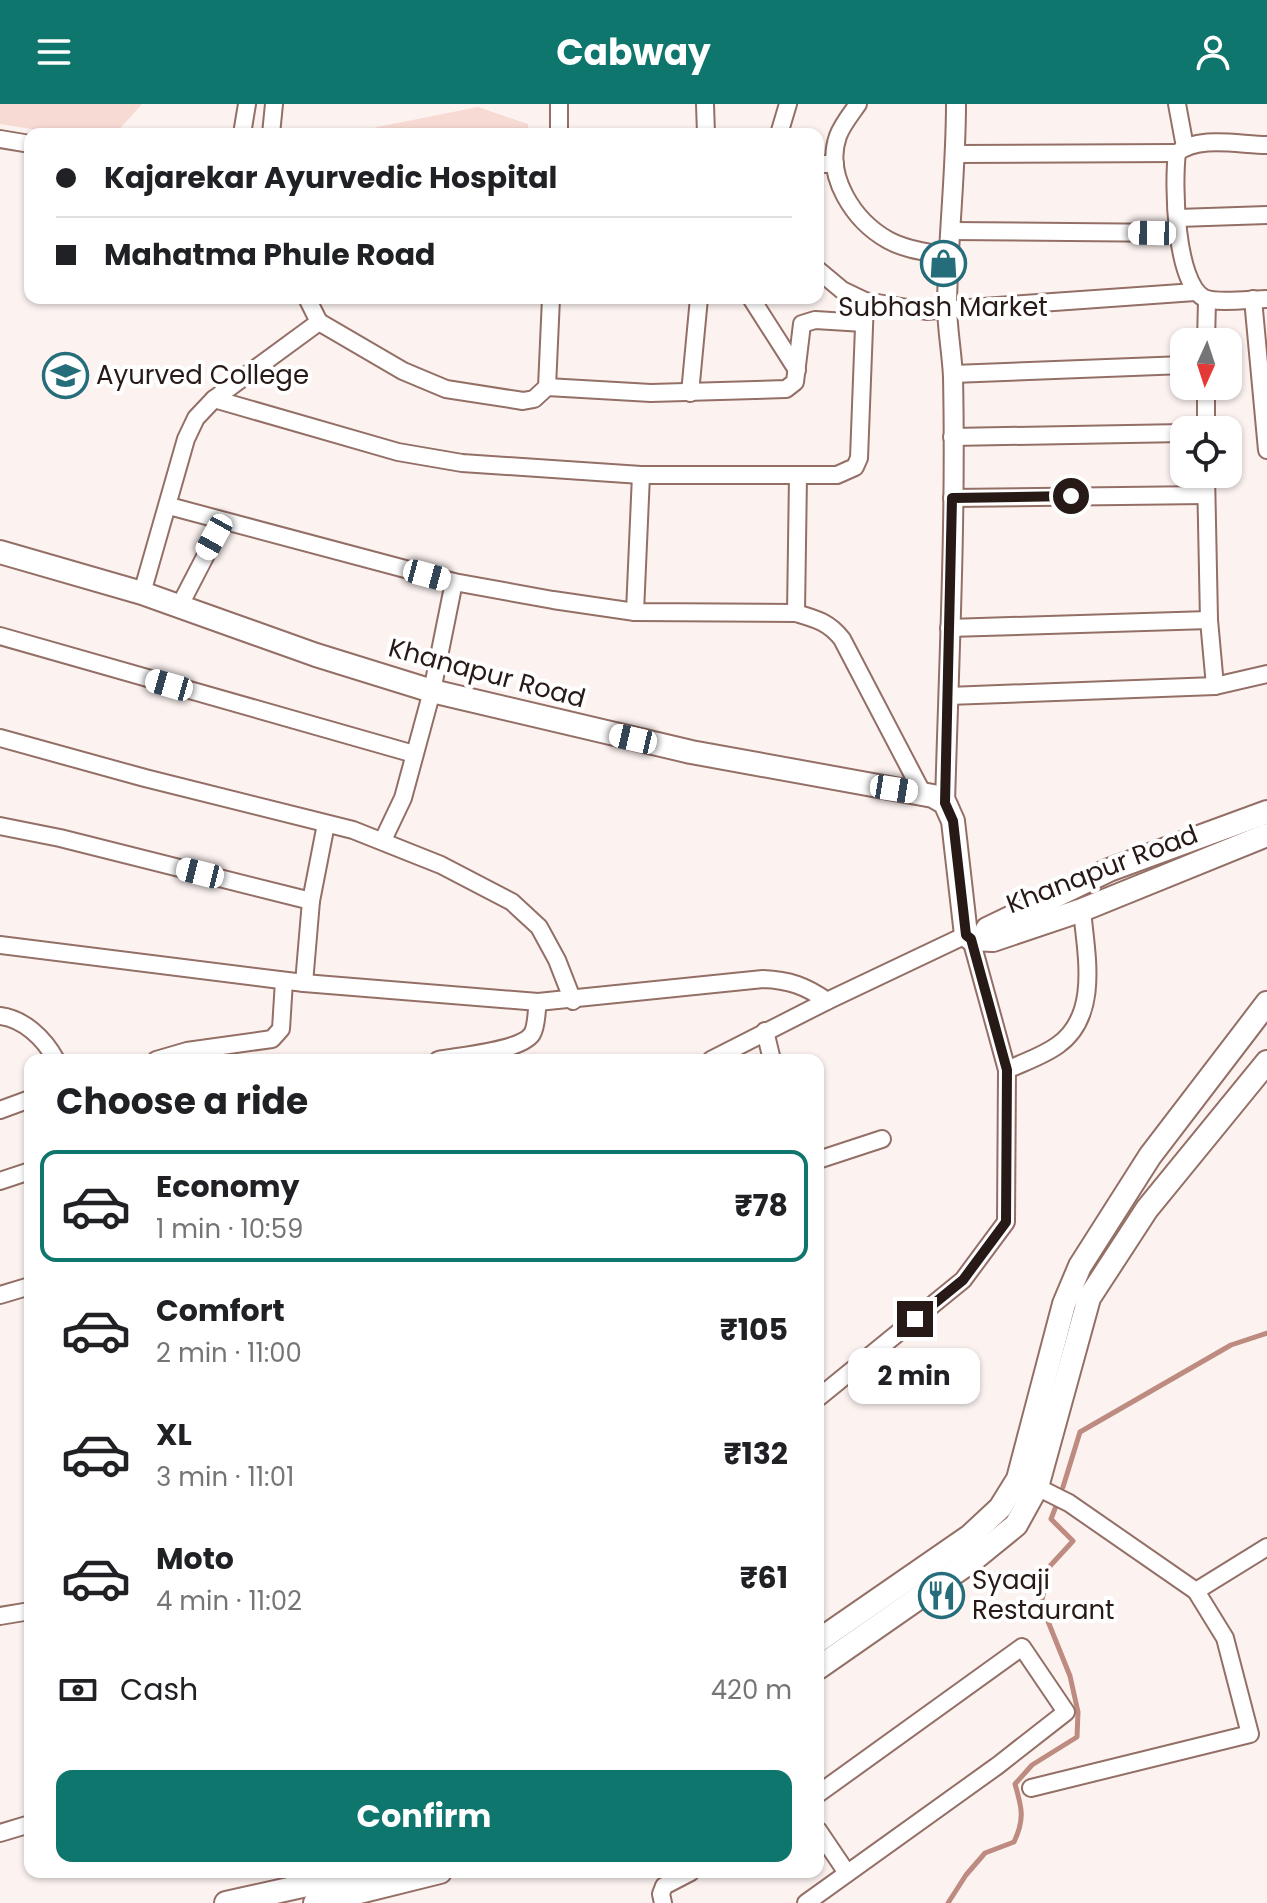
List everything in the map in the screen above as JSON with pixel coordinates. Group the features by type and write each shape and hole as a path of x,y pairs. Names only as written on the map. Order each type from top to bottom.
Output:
{"main road":[{"name":"Khanapur Road","path":"0,552 142,593 316,655 432,691 691,752 923,794 945,803"},
{"path":"945,803 953,821 973,937 1109,870 1267,812"},
{"name":"Khanapur Road","path":"973,937 993,940 1082,910 1267,835"},
{"path":"824,1637 970,1536 1000,1508 1018,1479 1064,1304 1080,1266 1150,1156 1267,1003"},
{"path":"824,1664 995,1544 1016,1525 1037,1487 1089,1298 1147,1209 1267,1062"},
{"path":"226,1903 338,1878"},
{"path":"315,1903 416,1878"}],"street":[{"path":"243,128 247,104"},
{"path":"272,128 274,104"},
{"path":"559,104 559,128"},
{"path":"705,104 706,128"},
{"path":"781,128 788,104"},
{"path":"858,104 826,164 847,201 866,224 889,241 948,256"},
{"path":"945,803 953,374 947,310 956,104"},
{"path":"1177,104 1181,150 1175,168 1178,226 1188,273 1201,296 1204,328"},
{"path":"0,139 24,143"},
{"path":"956,154 1181,150 1204,143 1267,145"},
{"path":"950,231 1178,226 1267,215"},
{"path":"824,275 842,290 865,301 907,310 1201,296 1260,299 1267,450"},
{"path":"214,399 323,432 429,458 507,467 641,475 837,475 855,467 859,458 865,301"},
{"path":"310,304 319,322 392,365 446,389 523,401 534,399 547,387 551,304"},
{"path":"690,393 698,304"},
{"path":"755,304 797,370"},
{"path":"547,387 620,393 786,389 795,382 802,324 815,320 864,323"},
{"path":"142,593 186,439 196,418 214,399 319,322"},
{"path":"953,374 1170,366"},
{"path":"952,437 1170,433"},
{"path":"635,612 641,475"},
{"path":"796,613 798,476"},
{"path":"1206,488 1209,620 1215,686"},
{"path":"952,498 1206,495"},
{"path":"169,506 454,582 635,612 796,613 821,620 833,627 842,639 923,794"},
{"path":"179,607 223,522"},
{"path":"383,840 403,798 432,691 454,582"},
{"path":"949,628 1209,620"},
{"path":"0,636 414,754"},
{"path":"948,696 1215,686 1267,674"},
{"path":"0,738 383,840 464,875 512,902 544,934 573,1001"},
{"path":"304,983 311,901 326,824"},
{"path":"0,826 60,838 311,901"},
{"path":"1007,1070 1060,1044 1082,1017 1086,999 1082,910"},
{"path":"722,1054 827,1001 973,937 1007,1070 1006,1222 963,1280 824,1393"},
{"path":"0,945 284,981 538,1002 573,1001 763,979 787,980 809,988 827,1001"},
{"path":"177,1054 272,1039 281,1029 284,981"},
{"path":"471,1054 510,1047 529,1039 534,1030 538,1002"},
{"path":"0,1016 16,1018 33,1031 51,1054"},
{"path":"765,1031 771,1054"},
{"path":"0,1110 24,1101"},
{"path":"824,1158 882,1139"},
{"path":"0,1181 24,1173"},
{"path":"0,1295 24,1288"},
{"path":"1031,1788 1250,1734 1225,1638 1196,1591 1069,1503 1037,1487"},
{"path":"1196,1591 1267,1547"},
{"path":"0,1616 24,1612"},
{"path":"806,1903 997,1766 1066,1712 1022,1647 824,1790"},
{"path":"0,1833 24,1826"},
{"path":"824,1839 847,1873"},
{"path":"663,1903 661,1894 664,1886 679,1878"}],"shaded area":[{"path":"0,104 142,104 120,128 25,128 0,124"},
{"path":"478,107 528,124 528,128 374,128"}],"waterway":[{"path":"1063,1487 1080,1432 1231,1345 1267,1333"},
{"path":"948,1903 985,1853 1014,1842 1021,1813 1015,1784 1032,1765 1077,1737 1078,1712 1070,1676 1041,1604 1050,1566 1073,1541 1051,1519 1056,1506"}],"place":[{"name":"Subhash Market","path":"943,264"},
{"name":"Ayurved College","path":"65,375"},
{"name":"Syaaji Restaurant","path":"941,1595"}],"route":[{"path":"915,1319 963,1280 1006,1222 1007,1070 971,939 966,935 953,821 945,803 952,498 1071,496"}]}
